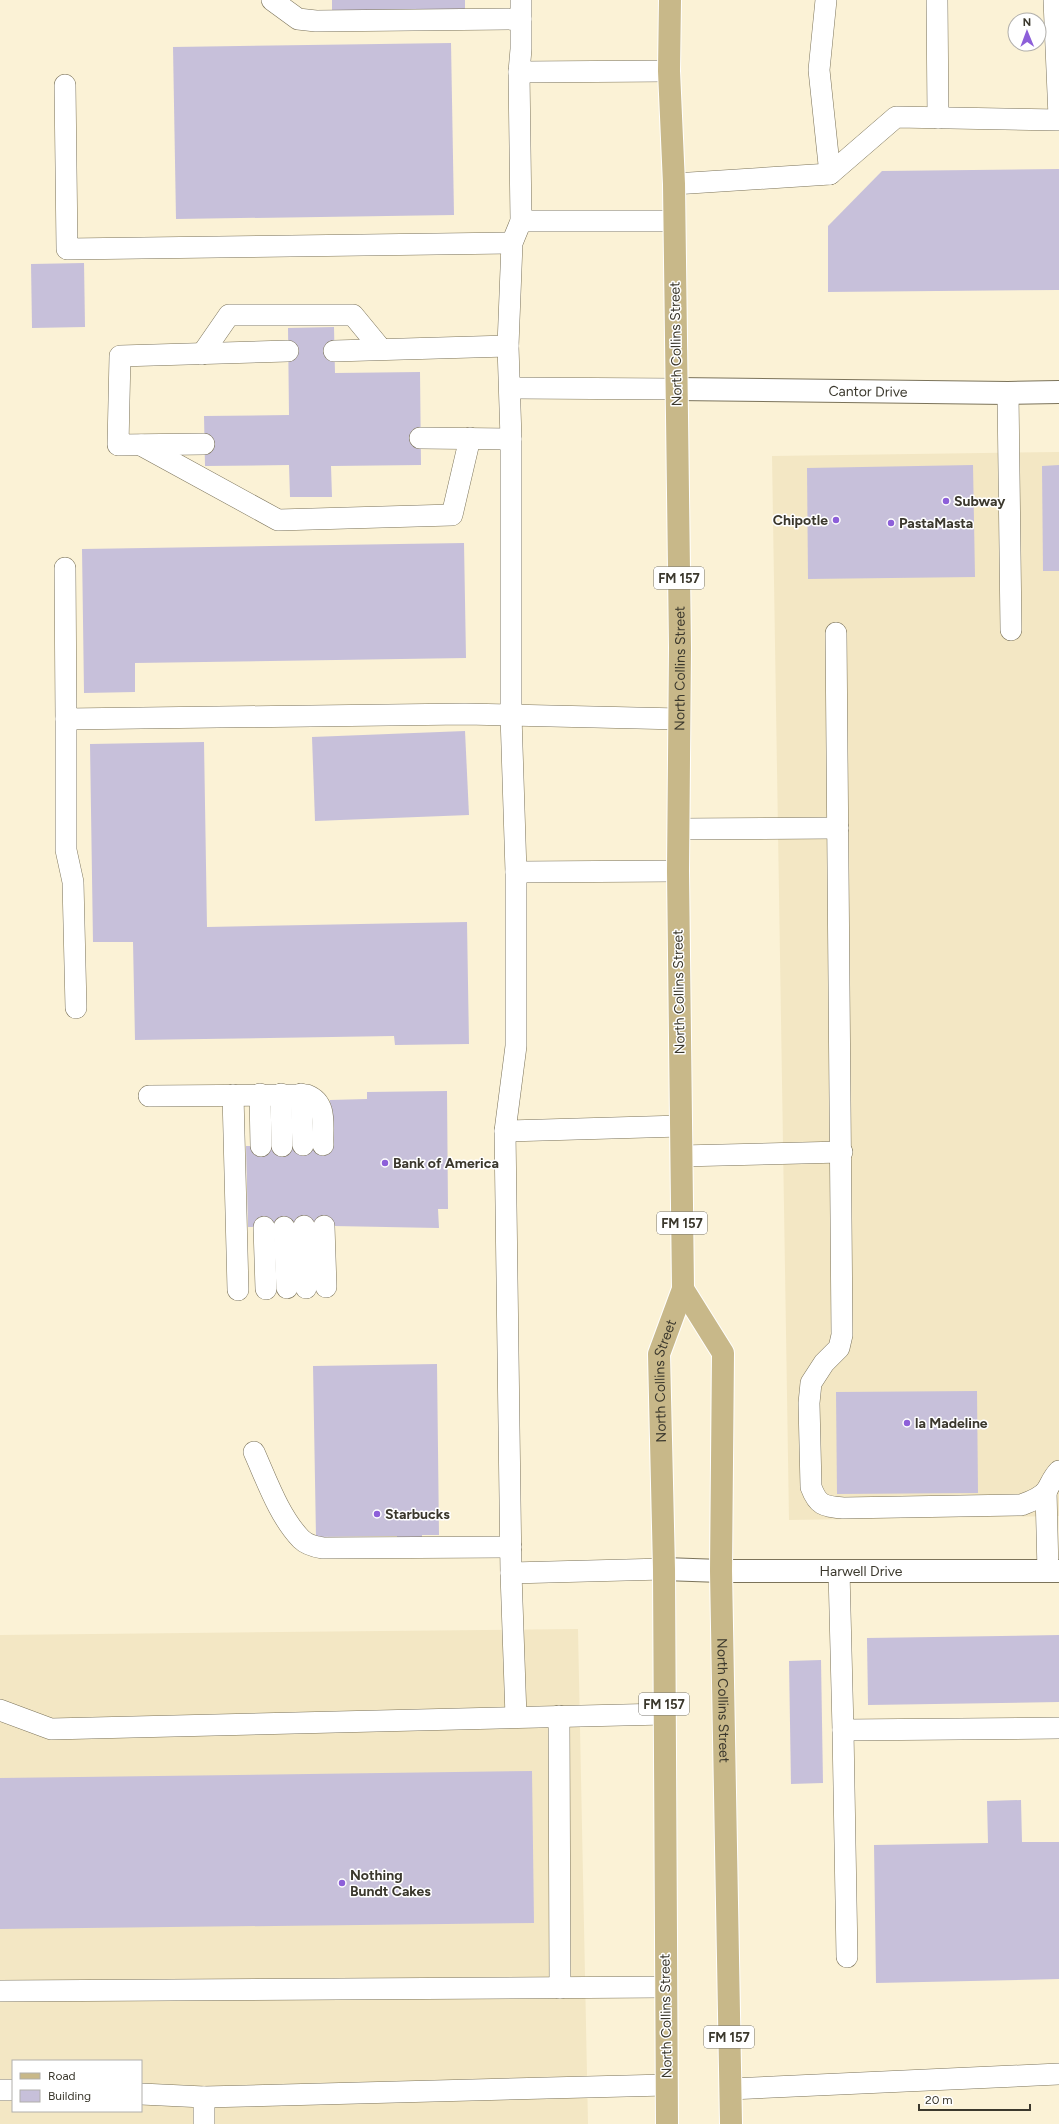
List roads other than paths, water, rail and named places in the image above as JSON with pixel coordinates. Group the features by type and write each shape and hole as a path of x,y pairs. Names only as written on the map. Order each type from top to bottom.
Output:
{"main road":[{"name":"North Collins Street","path":"667,2124 665,1987 664,1569 659,1354 683,1289 678,871 680,719 677,389 674,184 669,71 670,0"},
{"name":"North Collins Street","path":"683,1289 723,1352 721,1571 731,2124"}],"street":[{"name":"Cantor Drive","path":"677,389 1008,393 1059,392"},
{"name":"Harwell Drive","path":"664,1569 721,1571 1054,1571"}],"lane":[{"path":"272,0 298,19 316,21 521,10 519,72 521,221 512,243 508,346 511,439 512,715 516,872 516,1046 505,1131 511,1573 516,1717"},
{"path":"826,0 819,70 830,174"},
{"path":"937,0 938,118"},
{"path":"674,184 830,174 896,117 1059,119 1054,0"},
{"path":"519,72 669,71"},
{"path":"65,85 67,249 512,243"},
{"path":"521,221 674,221"},
{"path":"202,354 229,315 353,315 381,349"},
{"path":"334,351 508,346"},
{"path":"204,444 118,446 120,356 288,352"},
{"path":"510,388 677,389"},
{"path":"1008,393 1011,630"},
{"path":"420,438 511,439"},
{"path":"141,445 278,520 452,515 470,438"},
{"path":"65,568 66,850 73,882 76,1008"},
{"path":"836,633 842,1152 842,1335 839,1348 824,1363 812,1383 809,1403 811,1487 815,1498 821,1504 843,1508 1021,1505 1034,1500 1046,1491 1053,1477 1059,1471"},
{"path":"66,719 465,714 680,719"},
{"path":"679,829 838,828"},
{"path":"516,872 678,871"},
{"path":"260,1094 261,1146"},
{"path":"282,1146 291,1094"},
{"path":"149,1096 291,1094 315,1098 320,1104 313,1145"},
{"path":"233,1095 238,1290"},
{"path":"505,1131 681,1126"},
{"path":"681,1156 842,1152"},
{"path":"296,1288 324,1226"},
{"path":"296,1288 284,1227 296,1288"},
{"path":"254,1452 280,1508 302,1539 313,1546 323,1548 511,1547"},
{"path":"1046,1491 1054,1571"},
{"path":"511,1573 664,1569"},
{"path":"839,1571 847,1957"},
{"path":"0,1710 51,1729 664,1714"},
{"path":"559,1716 560,1988"},
{"path":"843,1730 1059,1728"},
{"path":"0,1991 665,1987"},
{"path":"730,2088 1059,2074"},
{"path":"142,2094 204,2096 666,2085"},
{"path":"0,2090 12,2090"},
{"path":"204,2096 204,2124"}],"place":[{"name":"Subway","path":"946,501"},
{"name":"Chipotle","path":"836,520"},
{"name":"PastaMasta","path":"891,523"},
{"name":"Bank of America","path":"385,1163"},
{"name":"la Madeline","path":"907,1423"},
{"name":"Starbucks","path":"377,1514"},
{"name":"Nothing Bundt Cakes","path":"342,1883"}]}
